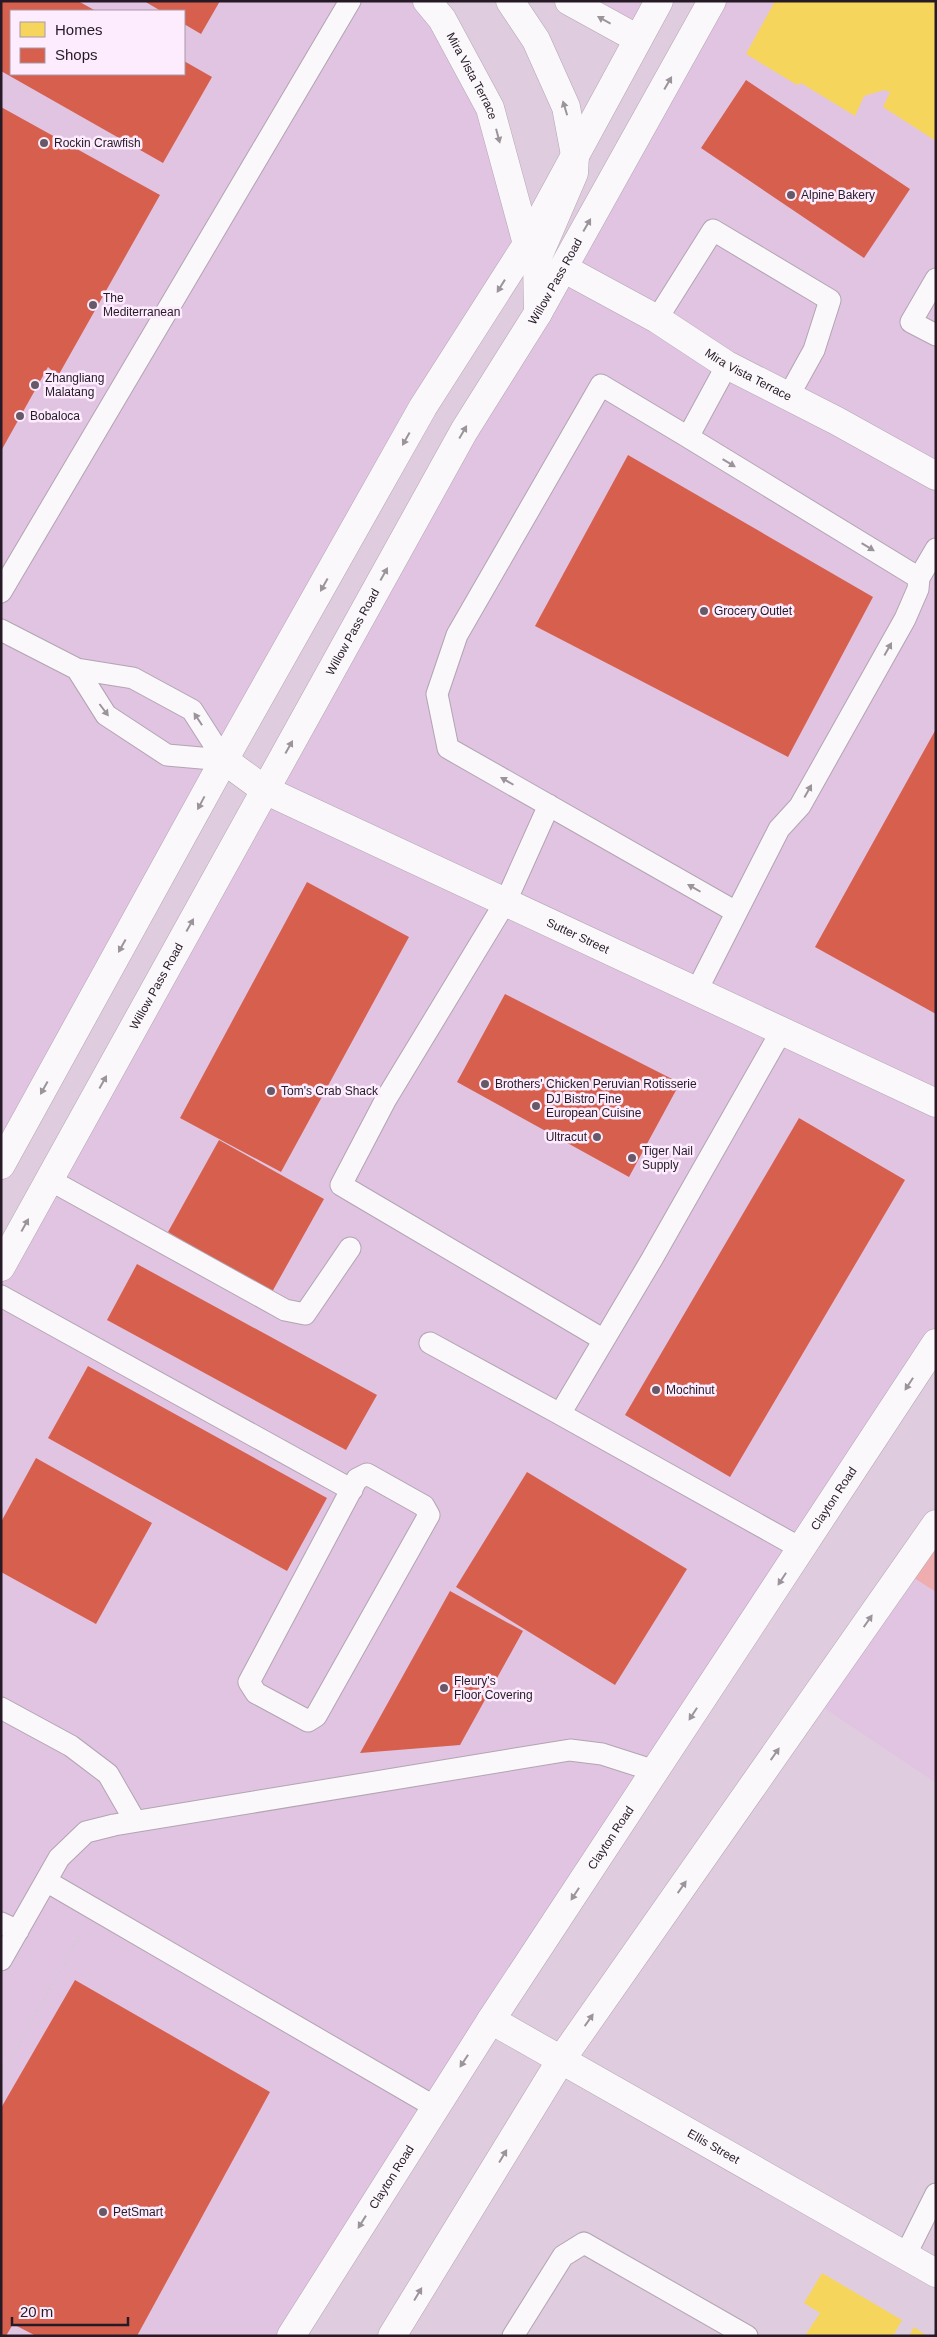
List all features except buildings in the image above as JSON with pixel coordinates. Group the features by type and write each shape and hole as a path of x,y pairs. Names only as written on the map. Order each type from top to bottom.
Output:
{"main road":[{"name":"Mira Vista Terrace","path":"427,1 442,19 490,108 527,244"},
{"path":"510,1 536,40 566,107 575,155 574,173 537,259 538,313"},
{"path":"569,1 638,39"},
{"path":"1,1165 224,760 423,407 527,244 659,1"},
{"name":"Willow Pass Road","path":"1,1267 464,431 538,313 712,1"},
{"name":"Mira Vista Terrace","path":"563,268 657,319 727,364 837,421 936,476"},
{"name":"Sutter Street","path":"224,760 265,790 936,1103"},
{"name":"Clayton Road","path":"291,2336 491,2020 936,1343"},
{"path":"392,2336 561,2060 936,1524"},
{"name":"Ellis Street","path":"491,2020 936,2273"}],"lane":[{"path":"1,592 350,1"},
{"path":"657,319 713,230 830,300 814,350 788,397"},
{"path":"936,279 912,322 936,335"},
{"path":"688,437 727,364"},
{"path":"736,912 448,748 437,694 457,635 601,385 919,578"},
{"path":"697,990 779,829 800,806 905,619 918,589 919,578 936,549"},
{"path":"1,630 77,669 133,678 192,710 224,760"},
{"path":"77,669 106,715 167,754 224,760"},
{"path":"549,805 506,901 386,1099 341,1185 604,1340"},
{"path":"560,1414 782,1030"},
{"path":"50,1180 284,1310 305,1314 350,1248"},
{"path":"1,1296 352,1490"},
{"path":"430,1343 802,1548"},
{"path":"367,1474 424,1506 429,1515 316,1716 308,1721 256,1693 249,1682 352,1490 358,1479 367,1474"},
{"path":"1,1708 71,1746 108,1774 135,1821"},
{"path":"1,1960 9,1927 46,1881 59,1858 86,1832 135,1821 570,1750 602,1754 655,1772"},
{"path":"46,1881 435,2107"},
{"path":"905,2256 936,2194"},
{"path":"513,2336 562,2256 584,2243 747,2336"}],"path":[{"path":"1,2077 79,1936"}],"shaded area":[{"path":"1,1 427,1 442,19 527,244 1,1182"},
{"path":"569,1 659,1 638,39"},
{"path":"712,1 936,1 936,1343 291,2336 1,2336 1,1267"},
{"path":"936,1524 936,1592 903,1571"},
{"path":"903,1571 936,1592 936,1783 812,1700"}],"place":[{"name":"Rockin Crawfish","path":"44,143"},
{"name":"Alpine Bakery","path":"791,195"},
{"name":"The Mediterranean","path":"93,305"},
{"name":"Zhangliang Malatang","path":"35,385"},
{"name":"Bobaloca","path":"20,416"},
{"name":"Grocery Outlet","path":"704,611"},
{"name":"Brothers' Chicken Peruvian Rotisserie","path":"485,1084"},
{"name":"Tom's Crab Shack","path":"271,1091"},
{"name":"DJ Bistro Fine European Cuisine","path":"536,1106"},
{"name":"Ultracut","path":"597,1137"},
{"name":"Tiger Nail Supply","path":"632,1158"},
{"name":"Mochinut","path":"656,1390"},
{"name":"Fleury's Floor Covering","path":"444,1688"},
{"name":"PetSmart","path":"103,2212"}]}
